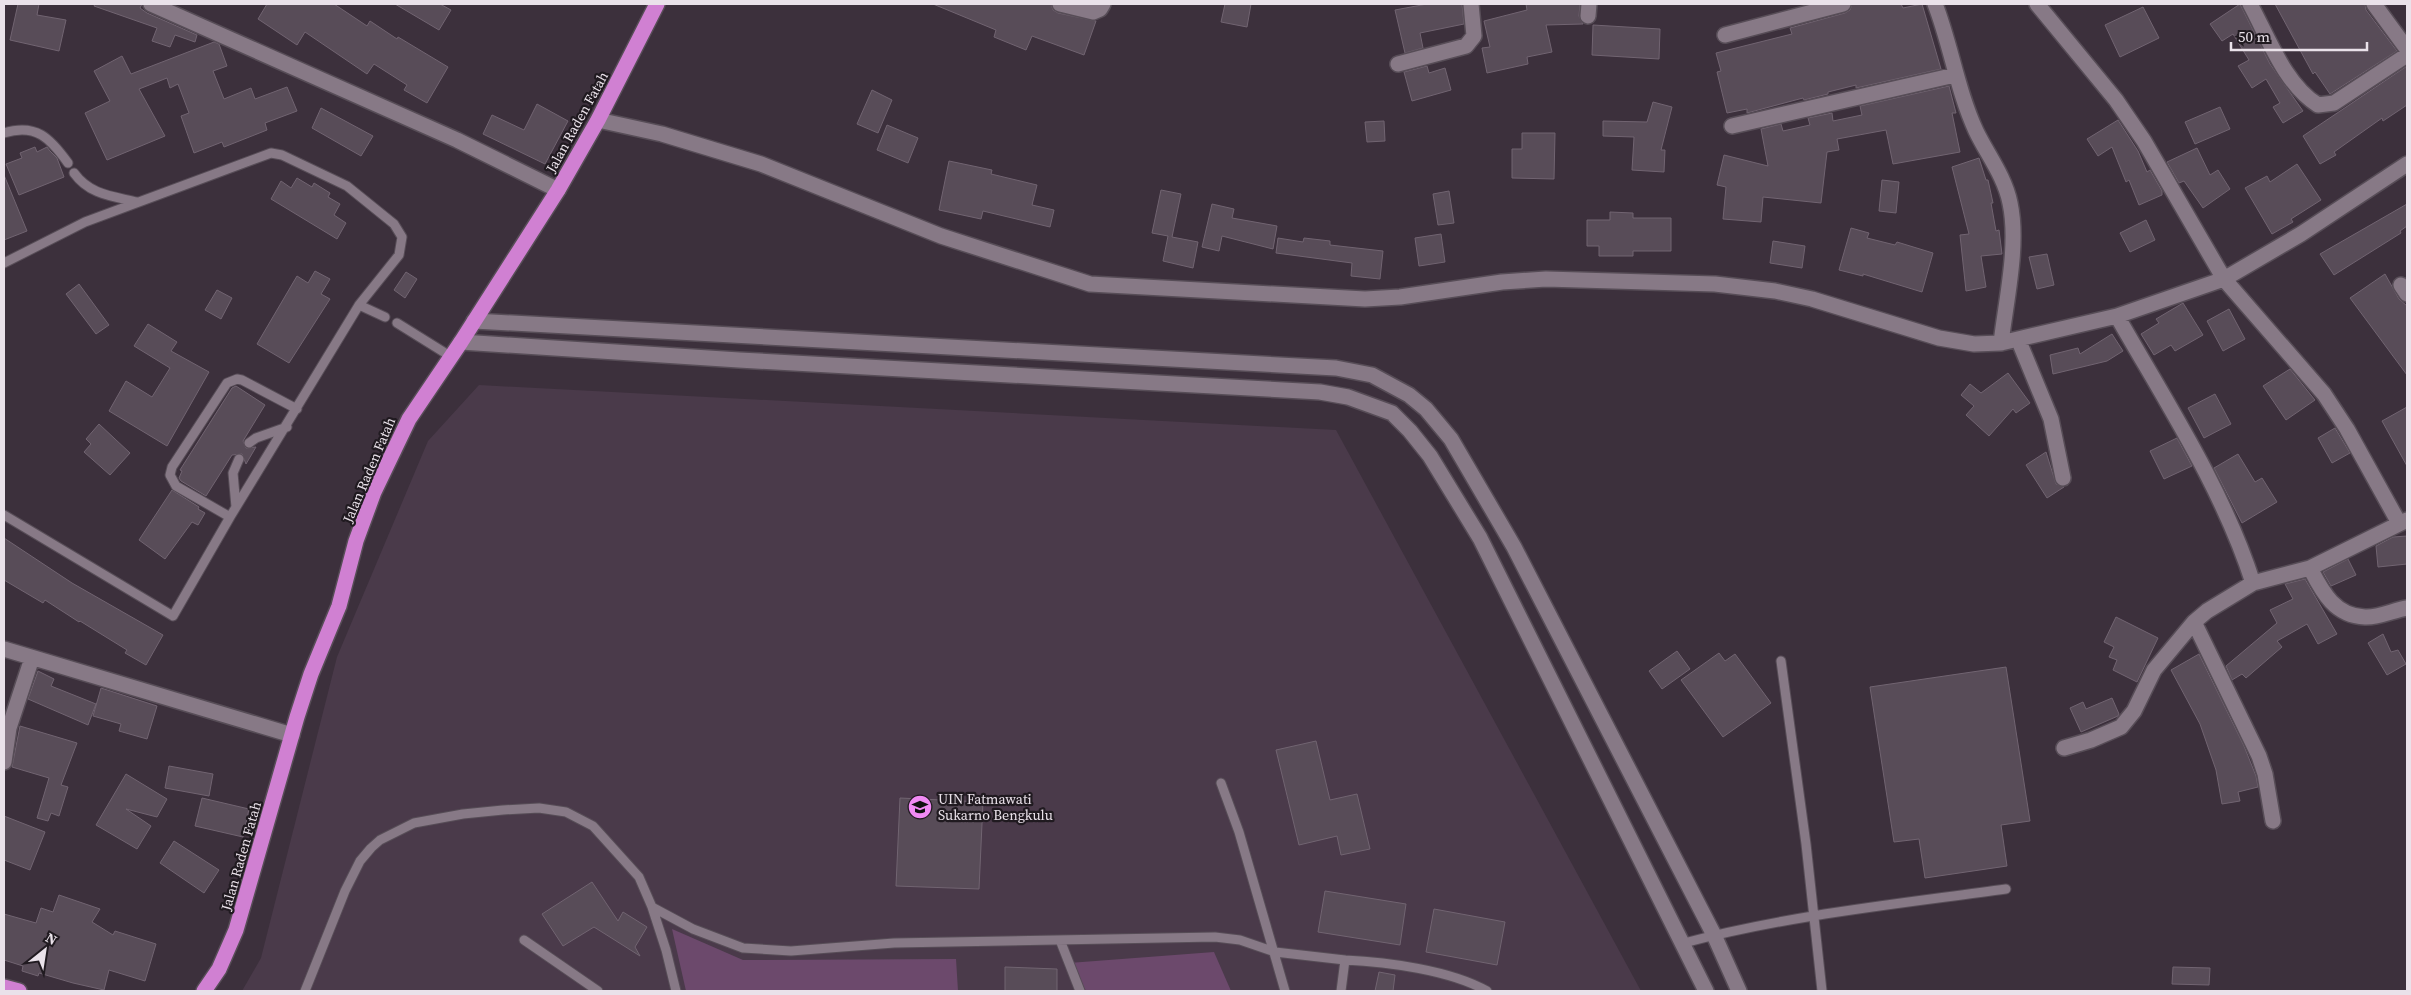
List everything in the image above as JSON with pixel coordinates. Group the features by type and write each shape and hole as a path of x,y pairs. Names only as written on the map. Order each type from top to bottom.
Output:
{"highway":[{"name":"Jalan Raden Fatah","path":"204,991 219,969 236,930 311,674 339,606 356,541 374,492 408,419 461,342 558,190 598,120 657,4"},
{"path":"4,986 19,991"}],"street":[{"path":"151,4 174,9 457,140 558,190"},
{"path":"1060,4 1093,12 1100,9 1103,4"},
{"path":"1398,64 1466,46 1474,36 1471,4"},
{"path":"1725,36 1843,4"},
{"path":"1935,4 1955,75 1976,130 1996,166 2010,203 2012,256 2001,343"},
{"path":"2037,4 2116,100 2138,133 2224,279 2324,394 2403,521 2310,568 2253,583 2207,611 2194,622 2154,670 2129,720 2121,727 2091,740 2064,748"},
{"path":"2250,4 2292,81 2306,98 2318,105 2327,106 2334,103 2407,55"},
{"path":"2374,4 2407,49"},
{"path":"1732,126 1955,75"},
{"path":"598,120 662,134 761,164 941,236 1090,284 1365,299 1502,282 1546,279 1715,284 1776,291 1812,299 1958,343 1986,345 2118,316 2224,279 2301,234 2407,164"},
{"path":"2118,316 2202,466 2245,558 2253,583"},
{"path":"474,321 1336,368 1372,375 1390,383 1426,409 1452,439 1514,547 1714,935 1739,991"},
{"path":"578,350 581,327"},
{"path":"2018,339 2051,419 2063,478"},
{"path":"461,342 1320,392 1348,396 1392,413 1410,431 1430,456 1480,538 1684,943 1706,991"},
{"path":"2310,568 2326,599 2344,611 2366,618 2407,608"},
{"path":"2194,622 2258,756 2265,774 2273,821"},
{"path":"4,649 292,735"},
{"path":"4,762 7,727 32,658"}],"lane":[{"path":"4,133 19,128 39,134 54,144 68,163"},
{"path":"4,263 85,222 271,153 282,155 347,186 394,224 402,237 399,255 359,305 287,427 230,517 173,616 5,515"},
{"path":"74,173 80,181 96,193 138,202"},
{"path":"359,305 386,317"},
{"path":"397,323 450,356"},
{"path":"230,517 176,486 170,475 172,468 226,383 232,380 242,380 297,410"},
{"path":"249,443 256,438 287,427"},
{"path":"236,508 233,473 239,459"},
{"path":"1781,661 1822,991"},
{"path":"1221,783 1239,832 1285,991"},
{"path":"305,991 344,891 360,861 380,840 414,823 463,814 540,808 566,812 593,826 639,877 652,907 666,950 676,991"},
{"path":"1684,943 1714,935 1813,916 2006,889"},
{"path":"652,907 693,929 743,948 791,950 894,943 1216,937 1240,940 1275,952 1364,961 1448,975 1487,991"},
{"path":"524,940 598,991"},
{"path":"1060,940 1080,991"},
{"path":"1341,991 1345,960"}],"shaded area":[{"name":"UIN Fatmawati Sukarno Bengkulu","path":"479,385 1336,430 1641,991 242,991 261,958 337,657 428,441"},
{"path":"672,929 743,960 956,959 958,991 686,991"},
{"path":"1214,952 1231,991 1086,991 1069,963"}],"building":[{"path":"18,4 39,4 37,15 66,20 59,51 10,40"},
{"path":"95,4 142,4 140,8 147,13 197,35 195,42 175,35 170,47 152,41 157,28 94,6"},
{"path":"267,4 334,4 367,26 370,21 397,39 398,37 448,67 427,103 404,90 407,85 374,64 367,74 305,32 297,45 258,19"},
{"path":"395,4 440,4 451,10 439,30"},
{"path":"933,4 1051,4 1053,10 1058,13 1096,21 1084,55 1032,36 1026,50 994,37 996,30"},
{"path":"1225,4 1251,4 1247,27 1221,22"},
{"path":"1427,4 1462,4 1464,24 1420,33 1423,48 1405,53 1395,10"},
{"path":"1526,4 1580,4 1579,16 1583,24 1546,25 1552,52 1527,57 1528,64 1487,73 1482,48 1490,47 1484,21 1527,10"},
{"path":"1852,4 1901,4 1903,8 1922,4 1941,69 1856,88 1856,85 1828,92 1828,94 1804,100 1803,98 1747,113 1747,109 1727,113 1717,72 1721,71 1716,53 1792,34 1790,28 1845,13 1850,10"},
{"path":"2240,4 2270,64 2303,111 2283,123 2273,107 2280,103 2266,79 2252,88 2238,66 2249,60 2233,34 2222,41 2210,24"},
{"path":"2275,4 2365,4 2366,10 2397,51 2330,94 2315,72 2313,74"},
{"path":"2143,7 2159,38 2120,57 2105,25"},
{"path":"1593,25 1660,29 1659,59 1592,55"},
{"path":"214,42 219,44 227,66 213,71 224,99 251,88 255,99 287,87 297,111 265,123 267,130 224,147 222,142 194,153 181,116 189,113 178,84 170,88 167,78 139,89 165,136 107,160 85,113 110,101 94,71 122,56 131,74"},
{"path":"1427,66 1429,73 1445,68 1451,90 1412,101 1404,72"},
{"path":"2407,66 2407,105 2383,121 2382,118 2334,152 2336,155 2320,164 2303,136"},
{"path":"1949,86 1956,113 1952,113 1960,152 1893,164 1886,130 1837,139 1839,150 1827,152 1821,203 1763,197 1761,222 1723,219 1726,187 1717,185 1724,155 1768,166 1761,129 1781,124 1783,131 1810,125 1808,118 1832,113 1833,121 1862,115 1860,106"},
{"path":"872,90 892,100 878,133 857,124"},
{"path":"1653,102 1672,107 1661,150 1665,150 1664,172 1632,170 1634,137 1603,136 1603,121 1647,122"},
{"path":"537,104 568,121 545,164 483,134 492,115 524,130"},
{"path":"2220,107 2230,129 2195,144 2185,122"},
{"path":"321,108 373,136 361,156 312,128"},
{"path":"2118,120 2138,151 2147,172 2150,170 2162,191 2162,195 2139,205 2129,180 2126,182 2112,147 2098,156 2087,139"},
{"path":"1384,121 1385,141 1367,142 1365,122"},
{"path":"887,125 918,138 908,163 877,150"},
{"path":"1522,133 1555,133 1554,179 1512,178 1512,149 1522,149"},
{"path":"35,147 37,152 47,147 57,158 64,177 19,195 6,164 22,158 20,153"},
{"path":"2197,148 2210,175 2218,170 2230,189 2203,208 2184,181 2179,183 2167,162"},
{"path":"1979,158 1986,180 1988,180 1996,231 1999,230 2002,254 1981,256 1986,287 1966,291 1960,235 1969,234 1952,167"},
{"path":"949,161 992,170 991,174 1037,185 1032,205 1054,210 1050,227 983,211 981,219 939,210"},
{"path":"2297,164 2321,200 2291,219 2293,222 2272,234 2245,188 2267,176 2270,182"},
{"path":"4,175 27,231 4,240"},
{"path":"297,178 312,187 314,183 330,193 328,197 340,204 334,215 346,223 337,239 271,199 281,181 291,188"},
{"path":"1882,180 1899,182 1896,213 1879,211"},
{"path":"1161,190 1181,194 1172,237 1198,242 1193,268 1163,261 1168,236 1152,233"},
{"path":"1449,191 1454,223 1438,225 1433,194"},
{"path":"1212,204 1234,209 1232,218 1277,226 1273,249 1222,236 1219,251 1202,247"},
{"path":"2407,204 2407,226 2400,231 2401,233 2334,275 2320,254"},
{"path":"1610,212 1633,213 1633,218 1671,218 1671,251 1633,251 1633,256 1599,256 1599,246 1587,246 1587,220 1610,220"},
{"path":"2146,220 2155,240 2130,252 2120,233"},
{"path":"1851,228 1869,233 1867,238 1895,245 1897,242 1933,253 1922,292 1863,274 1863,276 1839,270"},
{"path":"1441,234 1445,262 1419,266 1415,238"},
{"path":"1278,238 1303,242 1304,238 1330,241 1330,245 1383,251 1380,279 1351,276 1352,263 1276,253"},
{"path":"1773,241 1805,246 1802,268 1770,263"},
{"path":"2047,254 2054,285 2037,289 2029,257"},
{"path":"315,271 330,279 321,294 330,299 289,363 257,344 297,276 308,283"},
{"path":"406,272 417,279 405,298 394,290"},
{"path":"2385,274 2399,299 2407,306 2407,375 2350,298"},
{"path":"79,284 109,325 96,334 66,294"},
{"path":"217,290 232,298 221,319 205,310"},
{"path":"2183,303 2203,335 2175,351 2171,345 2154,355 2141,334 2159,323 2156,319"},
{"path":"2229,309 2245,339 2223,351 2207,321"},
{"path":"148,324 177,342 171,351 209,372 167,446 109,411 126,381 152,397 170,368 134,346"},
{"path":"2112,334 2123,351 2107,361 2053,374 2050,355 2078,348 2080,354"},
{"path":"2290,369 2315,400 2286,420 2263,386"},
{"path":"2008,373 2030,403 2016,413 2013,409 1989,436 1966,415 1974,406 1961,395 1970,384 1981,393"},
{"path":"236,386 265,405 243,441 246,448 256,447 246,464 242,454 232,455 206,496 181,481 179,478 182,471 180,470 232,388"},
{"path":"2215,394 2231,424 2204,438 2188,408"},
{"path":"2407,407 2407,466 2382,421"},
{"path":"99,424 130,453 110,475 84,452 91,444 86,439"},
{"path":"2335,428 2350,453 2332,463 2318,438"},
{"path":"2177,438 2192,466 2164,479 2150,451"},
{"path":"2046,452 2056,484 2064,487 2047,498 2026,465"},
{"path":"2238,454 2255,482 2262,478 2277,502 2242,523 2214,468"},
{"path":"172,490 205,513 198,525 192,522 165,559 139,540"},
{"path":"2407,536 2407,564 2378,567 2376,546 2393,537"},
{"path":"4,538 72,583 163,635 146,665 125,653 127,650 45,600 43,603 4,580"},
{"path":"2348,559 2356,575 2331,586 2323,572"},
{"path":"2305,579 2337,634 2318,644 2307,624 2277,641 2282,647 2246,678 2242,674 2232,680 2226,666 2277,623 2270,610 2293,599 2285,584"},
{"path":"2116,617 2158,638 2137,682 2113,670 2117,660 2109,657 2114,647 2104,642"},
{"path":"2383,634 2391,652 2398,650 2406,664 2387,675 2368,643"},
{"path":"1677,651 1690,669 1662,689 1649,671"},
{"path":"1719,653 1725,661 1735,654 1771,703 1723,737 1681,680"},
{"path":"2199,654 2244,746 2256,776 2258,787 2238,792 2240,801 2222,804 2216,770 2200,724 2171,670"},
{"path":"2006,667 2030,821 2001,825 2007,866 1925,878 1919,839 1894,842 1870,687"},
{"path":"38,671 54,679 51,686 96,704 88,725 28,699"},
{"path":"101,688 157,706 147,739 119,731 121,724 93,716"},
{"path":"2112,698 2119,714 2118,716 2081,732 2070,708 2083,702 2086,709"},
{"path":"20,726 77,743 61,785 68,787 59,816 51,813 48,821 37,818 49,778 12,767"},
{"path":"1316,741 1330,800 1357,794 1370,849 1341,855 1337,836 1299,845 1276,750"},
{"path":"169,766 213,774 209,796 165,788"},
{"path":"126,774 167,799 157,817 126,809 151,826 137,849 96,825"},
{"path":"202,798 249,809 243,837 195,826"},
{"path":"900,798 983,802 979,889 896,886"},
{"path":"4,816 45,832 30,870 4,860"},
{"path":"174,841 219,870 204,893 160,863"},
{"path":"592,882 618,921 623,912 647,927 635,947 640,956 594,927 563,946 542,914"},
{"path":"1325,891 1406,904 1400,945 1318,932"},
{"path":"59,895 100,909 92,922 113,935 115,931 156,944 145,981 109,970 104,990 39,973 38,976 22,971 23,966 4,960 4,914 36,923 41,908 53,912"},
{"path":"1434,909 1505,922 1497,965 1426,952"},
{"path":"1005,967 1057,969 1057,991 1005,991"},
{"path":"2173,967 2210,968 2209,985 2172,984"},
{"path":"1379,972 1395,975 1393,991 1375,991"}],"place":[{"name":"UIN Fatmawati Sukarno Bengkulu","path":"920,807"}]}
